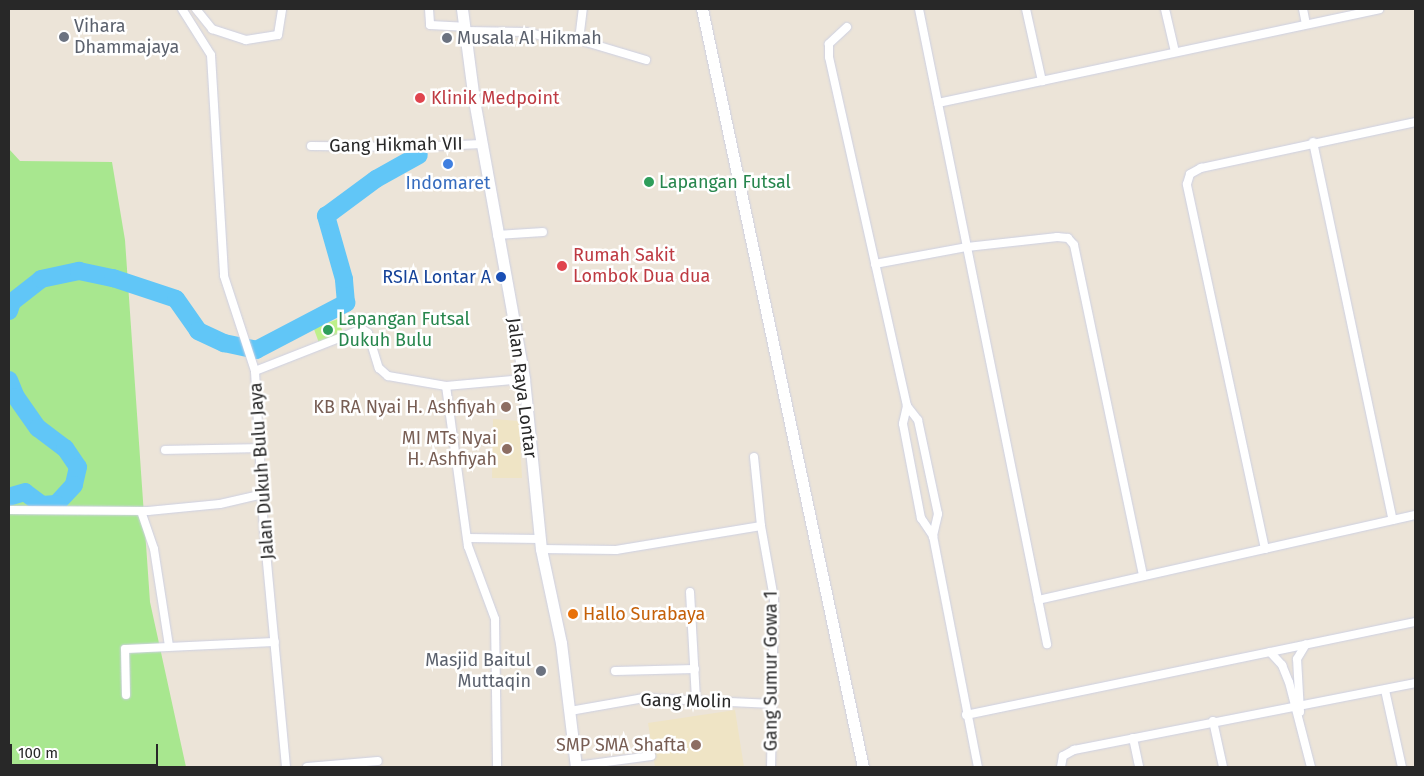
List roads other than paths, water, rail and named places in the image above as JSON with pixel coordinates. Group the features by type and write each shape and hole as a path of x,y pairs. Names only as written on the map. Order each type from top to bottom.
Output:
{"street":[{"name":"Jalan Dukuh Bulu Jaya","path":"182,9 211,55 224,276 247,354 255,371 263,494 286,767"},
{"path":"196,9 219,33 246,40 276,37 280,33 282,10 273,9"},
{"path":"429,9 430,25 527,32 558,40 579,40 646,60"},
{"name":"Jalan Raya Lontar","path":"462,9 497,235 524,379 541,544 561,643 576,766"},
{"path":"579,40 584,9"},
{"path":"702,9 863,767"},
{"path":"919,9 1047,644"},
{"path":"1026,9 1042,81"},
{"path":"1165,9 1175,52"},
{"path":"1303,9 1306,24"},
{"path":"938,103 1379,9"},
{"path":"846,28 829,44 829,57 907,406 903,424 921,518 933,536 966,715 978,767"},
{"path":"1265,549 1187,184 1190,174 1201,168 1313,142 1415,122"},
{"path":"1313,142 1393,520"},
{"name":"Gang Hikmah VII","path":"311,146 414,147 482,144"},
{"path":"497,235 543,232"},
{"path":"875,264 967,247 1056,236 1068,238 1074,245 1143,576"},
{"path":"255,371 364,329 374,360 384,373 446,386 524,379"},
{"path":"446,386 471,557 489,596 495,619 497,767"},
{"path":"907,406 918,420 938,514 933,536"},
{"path":"165,450 260,448"},
{"name":"Gang Sumur Gowa 1","path":"754,457 761,526 774,598 771,767"},
{"path":"9,510 142,511 220,504 263,494"},
{"path":"142,511 161,582 169,646"},
{"path":"1038,600 1415,515"},
{"path":"468,538 616,550 761,526"},
{"path":"690,592 696,700"},
{"path":"966,715 1415,622"},
{"path":"126,695 124,650 169,646 275,642"},
{"path":"1298,707 1297,659 1306,644"},
{"path":"1270,652 1282,665 1298,707 1311,767"},
{"path":"616,671 694,669"},
{"path":"1062,767 1063,756 1074,750 1213,721 1298,707 1415,683"},
{"path":"1385,690 1402,767"},
{"name":"Gang Molin","path":"570,711 644,698 773,704"},
{"path":"1213,721 1223,767"},
{"path":"1133,738 1139,767"},
{"path":"576,766 651,756"},
{"path":"307,767 378,761"}],"waterway":[{"path":"9,311 12,302 41,279 79,271 113,278 176,299 198,331 224,343 256,350 346,303 344,279 326,216 376,179 419,155"},
{"path":"9,380 16,397 38,428 65,448 78,467 74,485 56,504 42,505 25,492 9,497"}],"place":[{"name":"Vihara Dhammajaya","path":"64,37"},
{"name":"Musala Al Hikmah","path":"447,38"},
{"name":"Klinik Medpoint","path":"420,98"},
{"name":"Indomaret","path":"448,164"},
{"name":"Lapangan Futsal","path":"649,182"},
{"name":"Rumah Sakit Lombok Dua dua","path":"562,266"},
{"name":"RSIA Lontar A","path":"501,277"},
{"name":"Lapangan Futsal Dukuh Bulu","path":"328,330"},
{"name":"KB RA Nyai H. Ashfiyah","path":"506,407"},
{"name":"MI MTs Nyai H. Ashfiyah","path":"507,449"},
{"name":"Hallo Surabaya","path":"573,614"},
{"name":"Masjid Baitul Muttaqin","path":"541,671"},
{"name":"SMP SMA Shafta","path":"696,745"}]}
